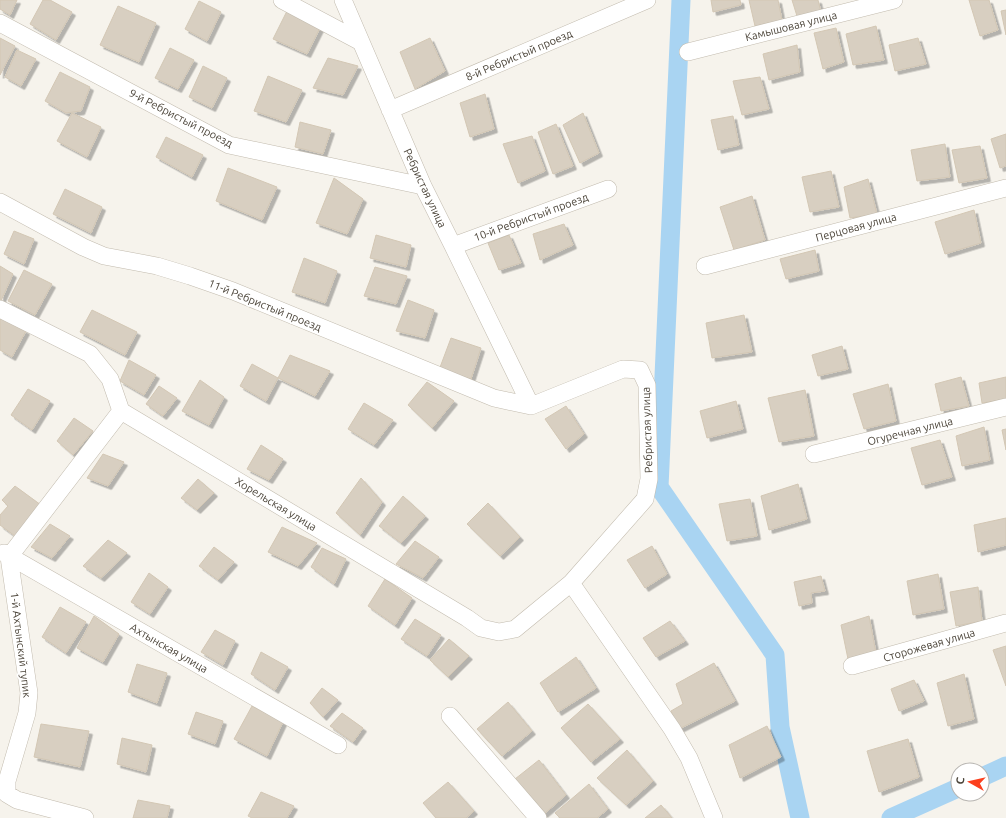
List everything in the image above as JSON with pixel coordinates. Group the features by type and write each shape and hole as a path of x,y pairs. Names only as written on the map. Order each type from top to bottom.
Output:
{"street":[{"path":"282,0 361,42"},
{"name":"Ребристая улица","path":"343,0 422,186 531,406 623,370 640,370 647,384 649,479 645,499 571,583"},
{"name":"8-й Ребристый проезд","path":"390,110 647,0"},
{"name":"Камышовая улица","path":"688,52 894,0"},
{"name":"9-й Ребристый проезд","path":"0,23 228,145 422,186"},
{"name":"10-й Ребристый проезд","path":"453,246 608,188"},
{"name":"Перцовая улица","path":"705,266 1006,188"},
{"name":"11-й Ребристый проезд","path":"0,202 83,247 104,256 157,266 226,288 494,398 531,406"},
{"path":"0,309 90,354 110,379 121,411 5,554"},
{"name":"Огуречная улица","path":"814,454 1006,407"},
{"name":"Хорельская улица","path":"121,411 481,628 499,632 515,629 571,583"},
{"name":"Ахтынская улица","path":"5,554 338,745"},
{"name":"1-й Ахтынский тупик","path":"5,554 29,694 27,713 7,781 7,794 17,800 85,818"},
{"path":"571,583 672,729 689,758 714,818"},
{"name":"Сторожевая улица","path":"852,666 1006,623"},
{"path":"450,716 538,818"}],"building":[{"path":"0,0 17,0 10,15 0,9"},
{"path":"43,0 50,0 72,12 56,40 30,24"},
{"path":"711,0 740,0 741,5 713,12"},
{"path":"749,0 778,0 782,20 755,26"},
{"path":"792,0 818,0 821,12 797,16"},
{"path":"969,0 989,0 998,30 980,36"},
{"path":"199,1 221,12 207,41 185,29"},
{"path":"118,6 156,23 139,62 100,45"},
{"path":"288,9 322,24 307,54 273,39"},
{"path":"1006,10 1006,35 1001,11"},
{"path":"876,26 884,60 853,65 846,34"},
{"path":"836,28 844,62 823,69 814,33"},
{"path":"0,38 15,46 0,75"},
{"path":"430,38 445,71 415,89 400,52"},
{"path":"918,38 926,64 895,71 889,45"},
{"path":"797,45 800,72 769,80 763,54"},
{"path":"170,48 194,60 178,89 155,78"},
{"path":"17,50 36,59 21,86 5,77"},
{"path":"328,58 358,66 343,95 313,88"},
{"path":"203,66 227,78 212,108 189,97"},
{"path":"60,72 90,87 81,111 66,113 45,101"},
{"path":"268,76 302,90 286,122 254,111"},
{"path":"760,77 769,109 742,115 733,81"},
{"path":"485,94 494,129 470,137 460,103"},
{"path":"72,113 101,127 87,157 57,141"},
{"path":"583,113 599,153 580,163 563,125"},
{"path":"733,116 739,145 718,150 711,120"},
{"path":"300,122 331,130 323,154 295,147"},
{"path":"556,124 573,166 553,174 538,132"},
{"path":"1006,134 1006,166 1000,168 991,139"},
{"path":"532,136 545,171 518,183 503,144"},
{"path":"166,137 203,155 192,177 156,157"},
{"path":"945,144 950,177 917,181 911,150"},
{"path":"980,146 987,178 959,183 952,150"},
{"path":"228,168 277,187 262,220 216,201"},
{"path":"831,171 839,207 810,212 802,177"},
{"path":"334,178 363,199 347,234 316,223"},
{"path":"868,179 877,214 850,218 844,187"},
{"path":"65,189 102,207 91,233 53,214"},
{"path":"752,196 765,240 734,250 720,207"},
{"path":"974,210 981,243 945,254 935,222"},
{"path":"564,224 573,245 540,260 533,234"},
{"path":"14,231 34,239 24,264 4,254"},
{"path":"376,235 411,245 406,267 370,258"},
{"path":"509,235 521,263 499,270 488,243"},
{"path":"815,250 819,271 786,279 780,259"},
{"path":"304,258 337,271 325,303 292,292"},
{"path":"0,266 13,274 0,303"},
{"path":"375,267 407,276 396,304 364,296"},
{"path":"24,270 52,284 35,315 8,301"},
{"path":"408,300 434,310 425,338 396,331"},
{"path":"92,310 137,332 125,355 80,332"},
{"path":"744,315 752,352 712,358 706,323"},
{"path":"0,318 26,331 12,357 0,350"},
{"path":"451,338 481,348 471,379 439,370"},
{"path":"842,346 848,369 818,376 812,355"},
{"path":"290,355 330,371 315,396 278,378"},
{"path":"129,360 156,375 144,395 120,381"},
{"path":"252,364 278,378 266,401 240,386"},
{"path":"961,377 969,406 941,411 935,384"},
{"path":"1006,377 1006,399 982,403 979,383"},
{"path":"200,380 224,397 209,425 182,411"},
{"path":"427,382 454,401 432,428 408,405"},
{"path":"888,384 896,421 864,429 853,394"},
{"path":"159,386 177,398 163,416 146,404"},
{"path":"28,389 50,401 32,430 11,415"},
{"path":"805,390 814,436 779,442 768,398"},
{"path":"736,401 743,429 707,438 700,411"},
{"path":"364,403 393,420 374,445 348,429"},
{"path":"566,406 584,434 566,449 545,419"},
{"path":"74,418 93,431 73,455 57,441"},
{"path":"984,427 990,460 962,466 956,436"},
{"path":"1006,429 1006,450 1002,430"},
{"path":"940,440 952,477 922,485 911,448"},
{"path":"261,445 283,459 269,480 247,469"},
{"path":"103,454 124,462 108,486 87,478"},
{"path":"361,478 382,502 360,535 336,513"},
{"path":"198,479 214,493 197,510 181,498"},
{"path":"798,484 807,519 769,530 761,496"},
{"path":"15,486 41,505 15,536 0,525 0,515 8,506 2,500"},
{"path":"403,496 425,516 401,543 379,526"},
{"path":"750,499 757,536 727,541 719,504"},
{"path":"488,503 520,537 500,556 467,524"},
{"path":"1006,518 1006,545 978,552 974,525"},
{"path":"50,524 70,536 52,558 31,547"},
{"path":"282,527 317,543 298,566 268,552"},
{"path":"108,540 127,553 101,578 83,566"},
{"path":"415,541 439,557 423,578 396,564"},
{"path":"652,546 667,574 645,588 627,560"},
{"path":"214,547 234,562 218,580 199,566"},
{"path":"322,548 346,559 334,584 311,567"},
{"path":"149,573 168,587 150,614 131,602"},
{"path":"938,574 944,609 913,615 907,581"},
{"path":"821,576 825,591 811,593 812,603 799,606 794,582"},
{"path":"385,579 412,598 395,625 368,606"},
{"path":"978,587 982,621 956,626 950,592"},
{"path":"60,607 86,622 66,653 42,637"},
{"path":"94,616 119,634 103,662 77,648"},
{"path":"869,616 876,653 848,659 841,625"},
{"path":"415,619 441,635 427,656 401,639"},
{"path":"670,621 685,641 656,657 643,638"},
{"path":"215,630 235,641 223,665 201,652"},
{"path":"449,639 469,656 448,677 430,660"},
{"path":"1006,646 1006,686 993,650"},
{"path":"261,652 288,667 275,690 251,674"},
{"path":"576,657 596,688 558,712 540,683"},
{"path":"714,663 735,701 679,729 671,711 683,704 676,684"},
{"path":"137,664 167,673 157,703 128,692"},
{"path":"964,674 974,719 948,726 937,683"},
{"path":"914,680 924,701 899,711 891,689"},
{"path":"322,688 338,700 323,717 310,703"},
{"path":"508,702 532,731 502,756 477,729"},
{"path":"588,704 620,739 591,762 561,728"},
{"path":"252,706 283,722 267,756 234,739"},
{"path":"196,712 223,721 215,744 188,734"},
{"path":"342,713 363,728 353,742 330,726"},
{"path":"41,724 89,731 80,767 34,757"},
{"path":"767,726 781,757 740,778 729,745"},
{"path":"122,738 152,745 146,772 117,764"},
{"path":"908,739 919,777 879,792 867,751"},
{"path":"627,750 653,781 626,805 597,778"},
{"path":"539,760 566,795 544,814 515,779"},
{"path":"448,782 474,811 466,818 436,818 423,803"},
{"path":"589,784 608,809 597,818 560,818 555,813"},
{"path":"261,792 294,806 287,818 252,818 248,816"},
{"path":"138,800 170,806 167,818 133,818"},
{"path":"661,805 672,818 645,818"}],"waterway":[{"path":"681,0 659,487 775,655 780,727 800,818"},
{"path":"990,773 1006,766"},
{"path":"891,818 950,792"}]}
